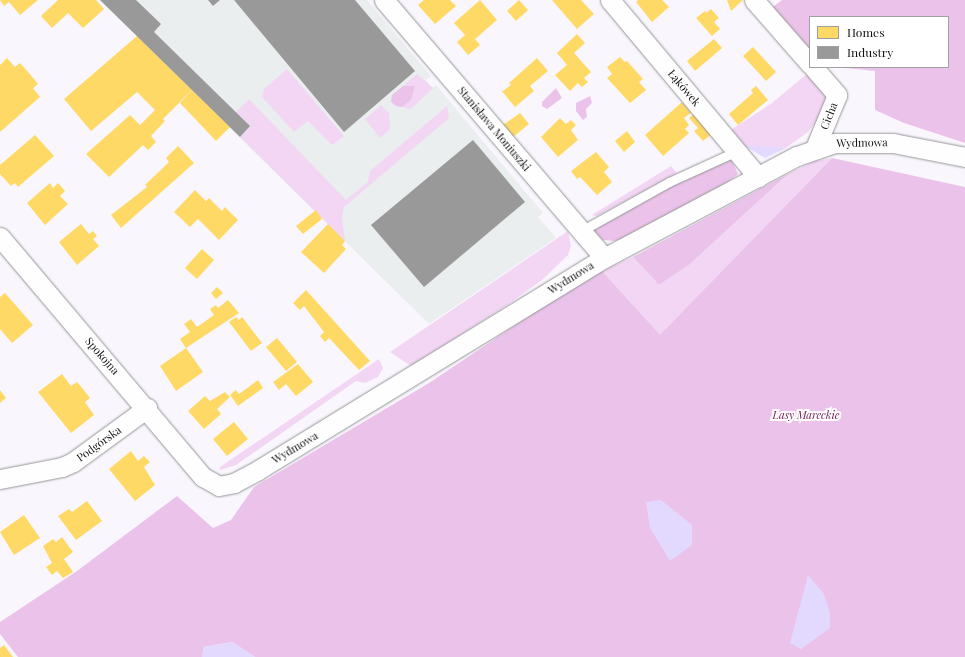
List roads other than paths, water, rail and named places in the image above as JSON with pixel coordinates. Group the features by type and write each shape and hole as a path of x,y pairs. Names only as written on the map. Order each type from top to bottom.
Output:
{"street":[{"name":"Stanisława Moniuszki","path":"384,0 604,258"},
{"name":"Łąkówek","path":"610,0 758,177"},
{"path":"754,0 809,63"},
{"name":"Cicha","path":"814,68 837,95 815,148"},
{"name":"Wydmowa","path":"203,477 219,486 234,483 604,258 815,148 834,143 893,143 965,157"},
{"name":"Spokojna","path":"0,237 147,408 203,477"},
{"name":"Podgórska","path":"0,479 62,467 73,462 147,408"}],"lane":[{"path":"581,231 669,182 737,151"}],"park label":[{"name":"Lasy Mareckie","path":"806,415"}]}
